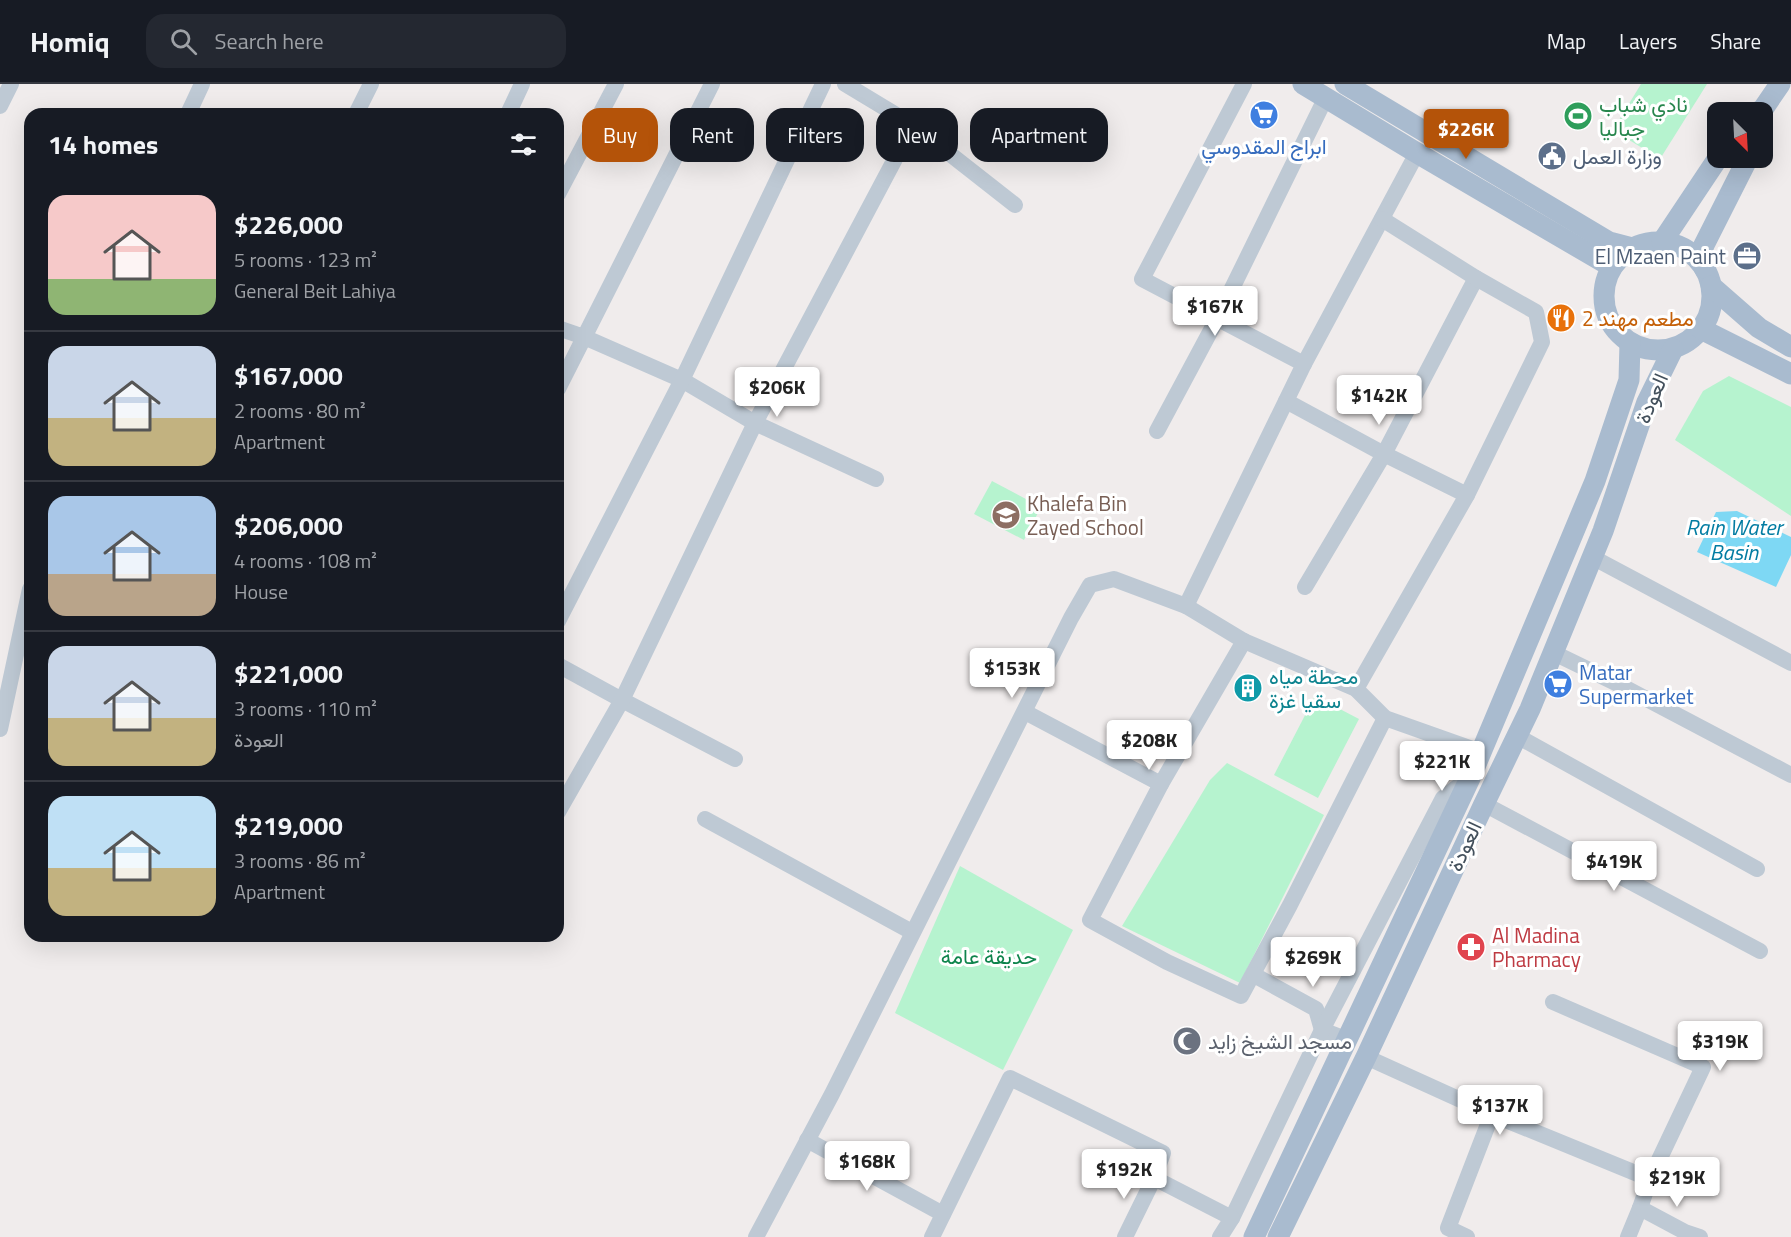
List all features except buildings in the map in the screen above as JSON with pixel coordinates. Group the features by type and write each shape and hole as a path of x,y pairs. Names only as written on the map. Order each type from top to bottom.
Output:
{"main road":[{"path":"1303,84 1612,267"},
{"path":"1345,84 1609,242 1632,248"},
{"path":"1767,102 1780,84"},
{"path":"1662,242 1711,168"},
{"path":"1743,168 1703,247 1708,277 1712,304 1701,329 1688,341 1672,349 1647,350 1623,338 1611,325 1605,309 1603,292 1612,267 1632,248 1647,243 1662,242 1692,254 1708,277 1760,328 1791,347"},
{"path":"1701,329 1791,374"},
{"name":"العودة","path":"1254,1237 1471,776 1594,481 1629,380 1630,343"},
{"name":"العودة","path":"1278,1237 1366,1058 1554,653 1603,531 1647,402 1672,349"}],"street":[{"path":"0,106 11,84"},
{"path":"191,108 202,84"},
{"path":"359,108 371,84"},
{"path":"511,108 522,84"},
{"path":"564,183 616,84"},
{"path":"564,377 712,84"},
{"path":"564,609 682,380 823,84"},
{"path":"845,84 885,108"},
{"path":"1244,84 1142,279 1304,364"},
{"path":"1156,431 1217,319 1326,98"},
{"path":"1186,606 1304,364 1417,153"},
{"path":"958,160 1015,206"},
{"path":"564,802 622,700 755,423 894,162"},
{"path":"1356,689 1467,495 1542,342 1536,312 1476,278 1382,219"},
{"path":"1305,587 1384,454 1476,278"},
{"path":"564,330 682,380 755,423 876,478"},
{"path":"1286,401 1384,454 1467,495"},
{"path":"1592,557 1791,663"},
{"path":"756,1237 832,1094 1071,618 1090,585 1114,579 1186,606 1244,641 1356,689 1385,718 1481,752"},
{"path":"0,729 24,617"},
{"path":"1244,641 1161,784 1090,920 1167,962 1241,996 1254,975 1385,718"},
{"path":"1554,653 1620,684 1791,775"},
{"path":"564,668 735,759"},
{"path":"1025,712 1161,784"},
{"path":"1517,736 1756,869"},
{"path":"1220,1237 1232,1218 1322,1029 1443,798 1471,776"},
{"path":"1484,804 1760,951"},
{"path":"705,819 912,932"},
{"path":"1254,975 1316,1009 1322,1029"},
{"path":"1552,1002 1703,1068 1650,1179 1641,1209 1628,1237"},
{"path":"1322,1029 1348,1040"},
{"path":"1366,1058 1492,1114 1650,1179"},
{"path":"932,1237 1010,1078 1163,1153 1154,1179 1125,1237"},
{"path":"1467,1237 1448,1228 1492,1114"},
{"path":"807,1140 943,1214"},
{"path":"1154,1179 1232,1218"},
{"path":"1641,1209 1685,1232 1700,1237"}],"green space":[{"path":"1641,84 1707,84 1660,159 1613,130"},
{"path":"1729,376 1791,407 1791,516 1675,440 1703,391"},
{"path":"992,481 1041,507 1024,540 974,514"},
{"path":"1315,696 1359,719 1318,798 1274,775"},
{"path":"1227,763 1324,815 1240,983 1122,926 1210,780"},
{"name":"حديقة عامة","path":"960,866 1073,930 1003,1070 895,1013"}],"water":[{"name":"Rain Water Basin","path":"1737,511 1791,537 1791,555 1776,587 1697,552 1716,512"}],"place":[{"name":"ابراج المقدوسي","path":"1264,115"},
{"name":"نادي شباب جباليا","path":"1578,116"},
{"name":"وزارة العمل","path":"1552,156"},
{"name":"El Mzaen Paint","path":"1747,256"},
{"name":"مطعم مهند 2","path":"1561,318"},
{"name":"Khalefa Bin Zayed School","path":"1006,515"},
{"name":"Matar Supermarket","path":"1558,684"},
{"name":"محطة مياه سقيا غزة","path":"1248,688"},
{"name":"Al Madina Pharmacy","path":"1471,947"},
{"name":"مسجد الشيخ زايد","path":"1187,1041"}]}
